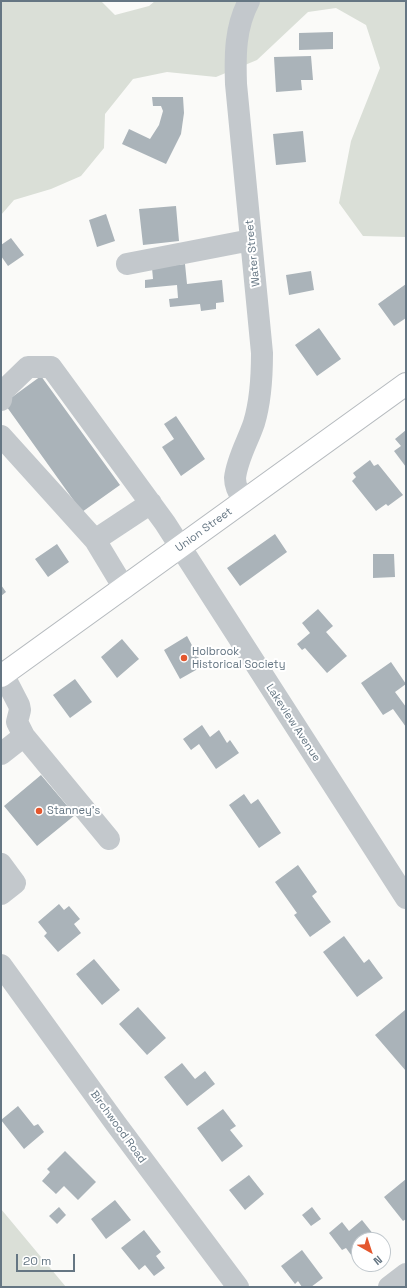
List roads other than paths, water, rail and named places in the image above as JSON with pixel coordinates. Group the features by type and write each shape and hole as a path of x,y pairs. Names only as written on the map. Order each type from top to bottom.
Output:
{"main road":[{"name":"Union Street","path":"2,675 406,384"}],"street":[{"name":"Water Street","path":"244,501 237,489 235,478 254,424 258,407 262,371 261,335 235,67 238,31 249,1"},
{"path":"127,264 251,240"},
{"name":"Lakeview Avenue","path":"1,400 2,392 28,367 51,367 151,503 406,898"},
{"path":"1,436 95,540 124,588"},
{"path":"95,540 151,503"},
{"path":"2,675 19,705 20,710 17,722 24,736 109,839"},
{"path":"1,754 24,736"},
{"path":"1,864 15,883 1,894"},
{"name":"Birchwood Road","path":"1,965 116,1124 238,1287"},
{"path":"389,1287 406,1274"}],"place":[{"name":"Holbrook Historical Society","path":"184,658"},
{"name":"Stanney's","path":"39,811"}]}
